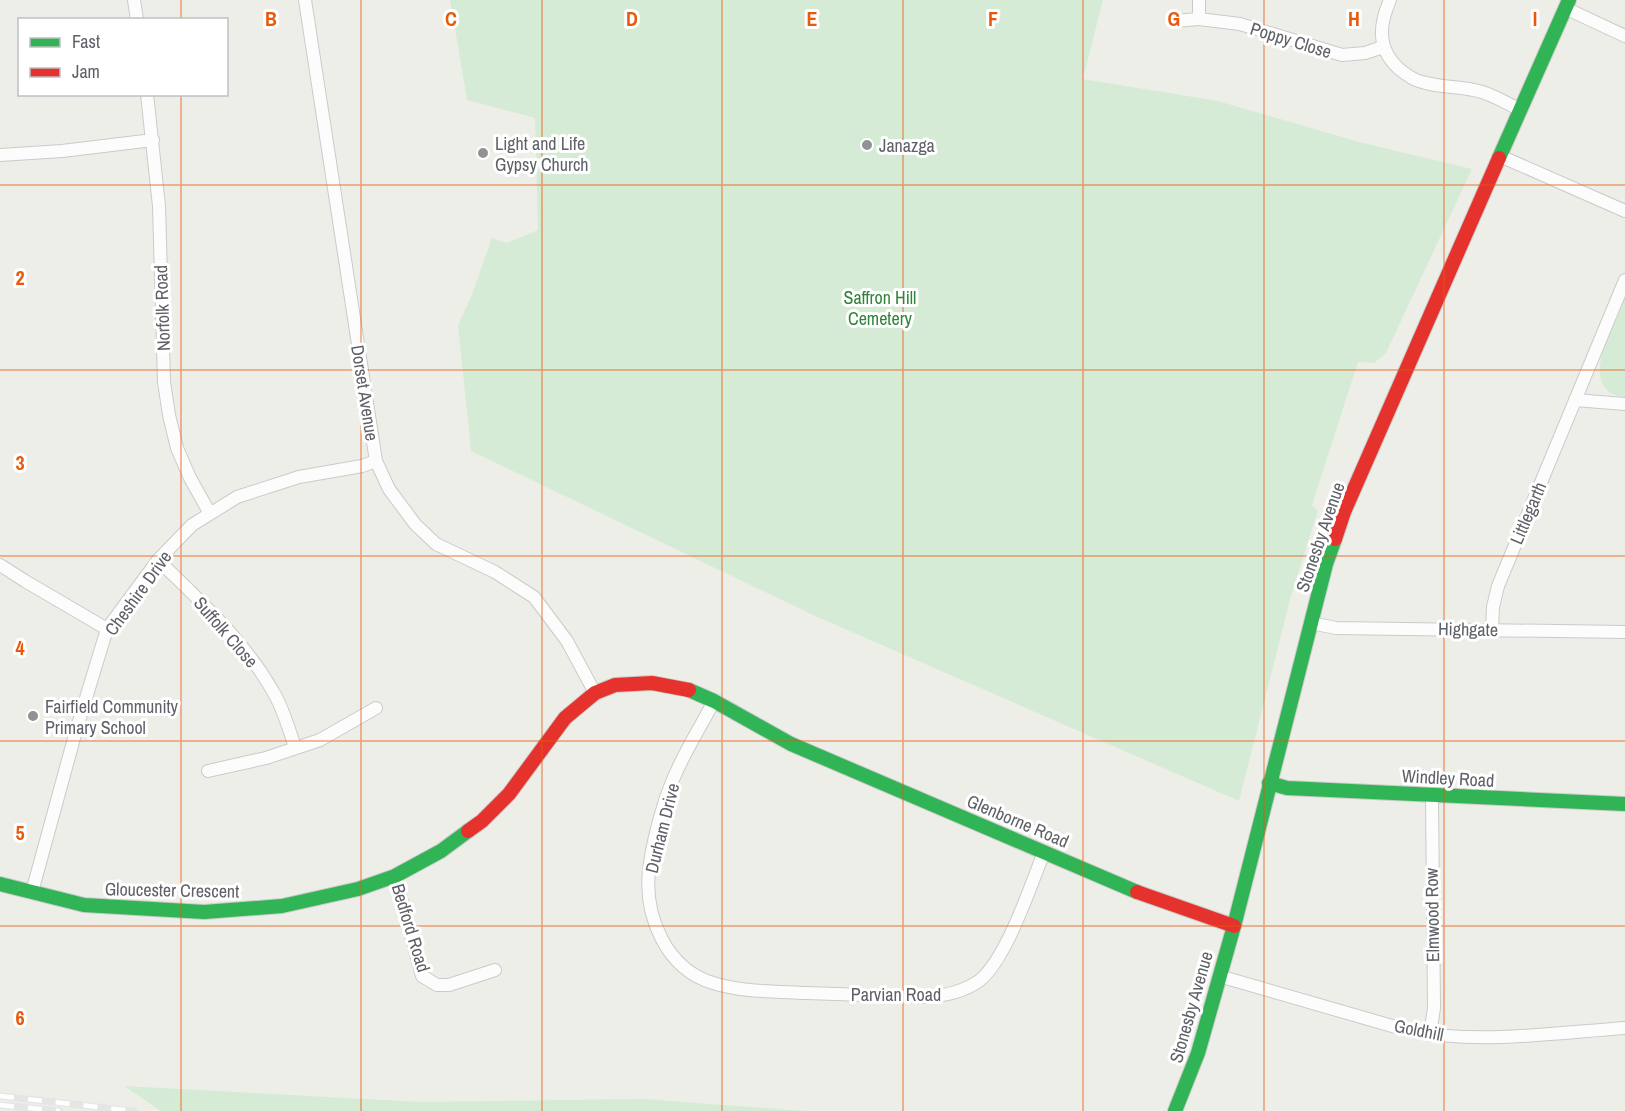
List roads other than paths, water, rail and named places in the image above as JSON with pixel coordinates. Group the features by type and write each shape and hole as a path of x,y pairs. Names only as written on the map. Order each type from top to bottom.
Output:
{"street":[{"path":"134,0 137,18"},
{"name":"Dorset Avenue","path":"305,0 376,461 389,489 415,524 436,544 495,572 534,597 567,641 595,693"},
{"path":"1199,0 1200,19"},
{"path":"1390,0 1381,30 1383,47 1390,61 1405,74 1422,82 1483,92 1521,110"},
{"path":"1567,4 1625,36"},
{"name":"Stonesby Avenue","path":"1175,1111 1198,1053 1234,926 1326,564 1344,512 1567,4"},
{"name":"Poppy Close","path":"1174,21 1200,19 1240,24 1342,55 1365,53 1383,47"},
{"name":"Norfolk Road","path":"147,96 159,206 164,382 168,415 177,448 209,512"},
{"path":"0,155 62,151 153,140"},
{"path":"1500,156 1625,211"},
{"name":"Littlegarth","path":"1492,630 1493,607 1498,586 1625,280"},
{"path":"1575,400 1625,404"},
{"name":"Cheshire Drive","path":"32,892 73,741 107,629 158,560 192,525 209,512 237,497 299,477 362,466 376,461"},
{"name":"Suffolk Close","path":"158,560 248,652 277,697 295,747"},
{"path":"0,565 107,629"},
{"name":"Highgate","path":"1311,623 1336,628 1625,632"},
{"name":"Gloucester Crescent","path":"0,884 84,905 204,912 282,906 358,889 396,876 441,851 482,821 509,794 565,718 595,693 615,685 652,683 685,688 714,701 791,744"},
{"name":"Durham Drive","path":"714,701 677,770 667,796 649,871 649,895 662,941 673,957 700,978 714,984 741,989 773,991"},
{"path":"208,771 266,758 320,740 376,708"},
{"name":"Glenborne Road","path":"791,744 1140,893 1234,926"},
{"name":"Windley Road","path":"1269,783 1287,788 1625,804"},
{"name":"Elmwood Row","path":"1430,1035 1434,1008 1432,795"},
{"name":"Parvian Road","path":"773,991 925,997 943,996 961,990 979,980 999,958 1044,852"},
{"name":"Bedford Road","path":"396,876 422,976 437,986 449,985 495,970"},
{"name":"Goldhill","path":"1219,976 1430,1035 1470,1038 1625,1028"}],"railway":[{"path":"0,1096 134,1111"},
{"path":"0,1105 60,1111"}],"place":[{"name":"Janazga","path":"867,145"},
{"name":"Light and Life Gypsy Church","path":"483,153"},
{"name":"Fairfield Community Primary School","path":"33,716"}],"park label":[{"name":"Saffron Hill Cemetery","path":"880,307"}]}
